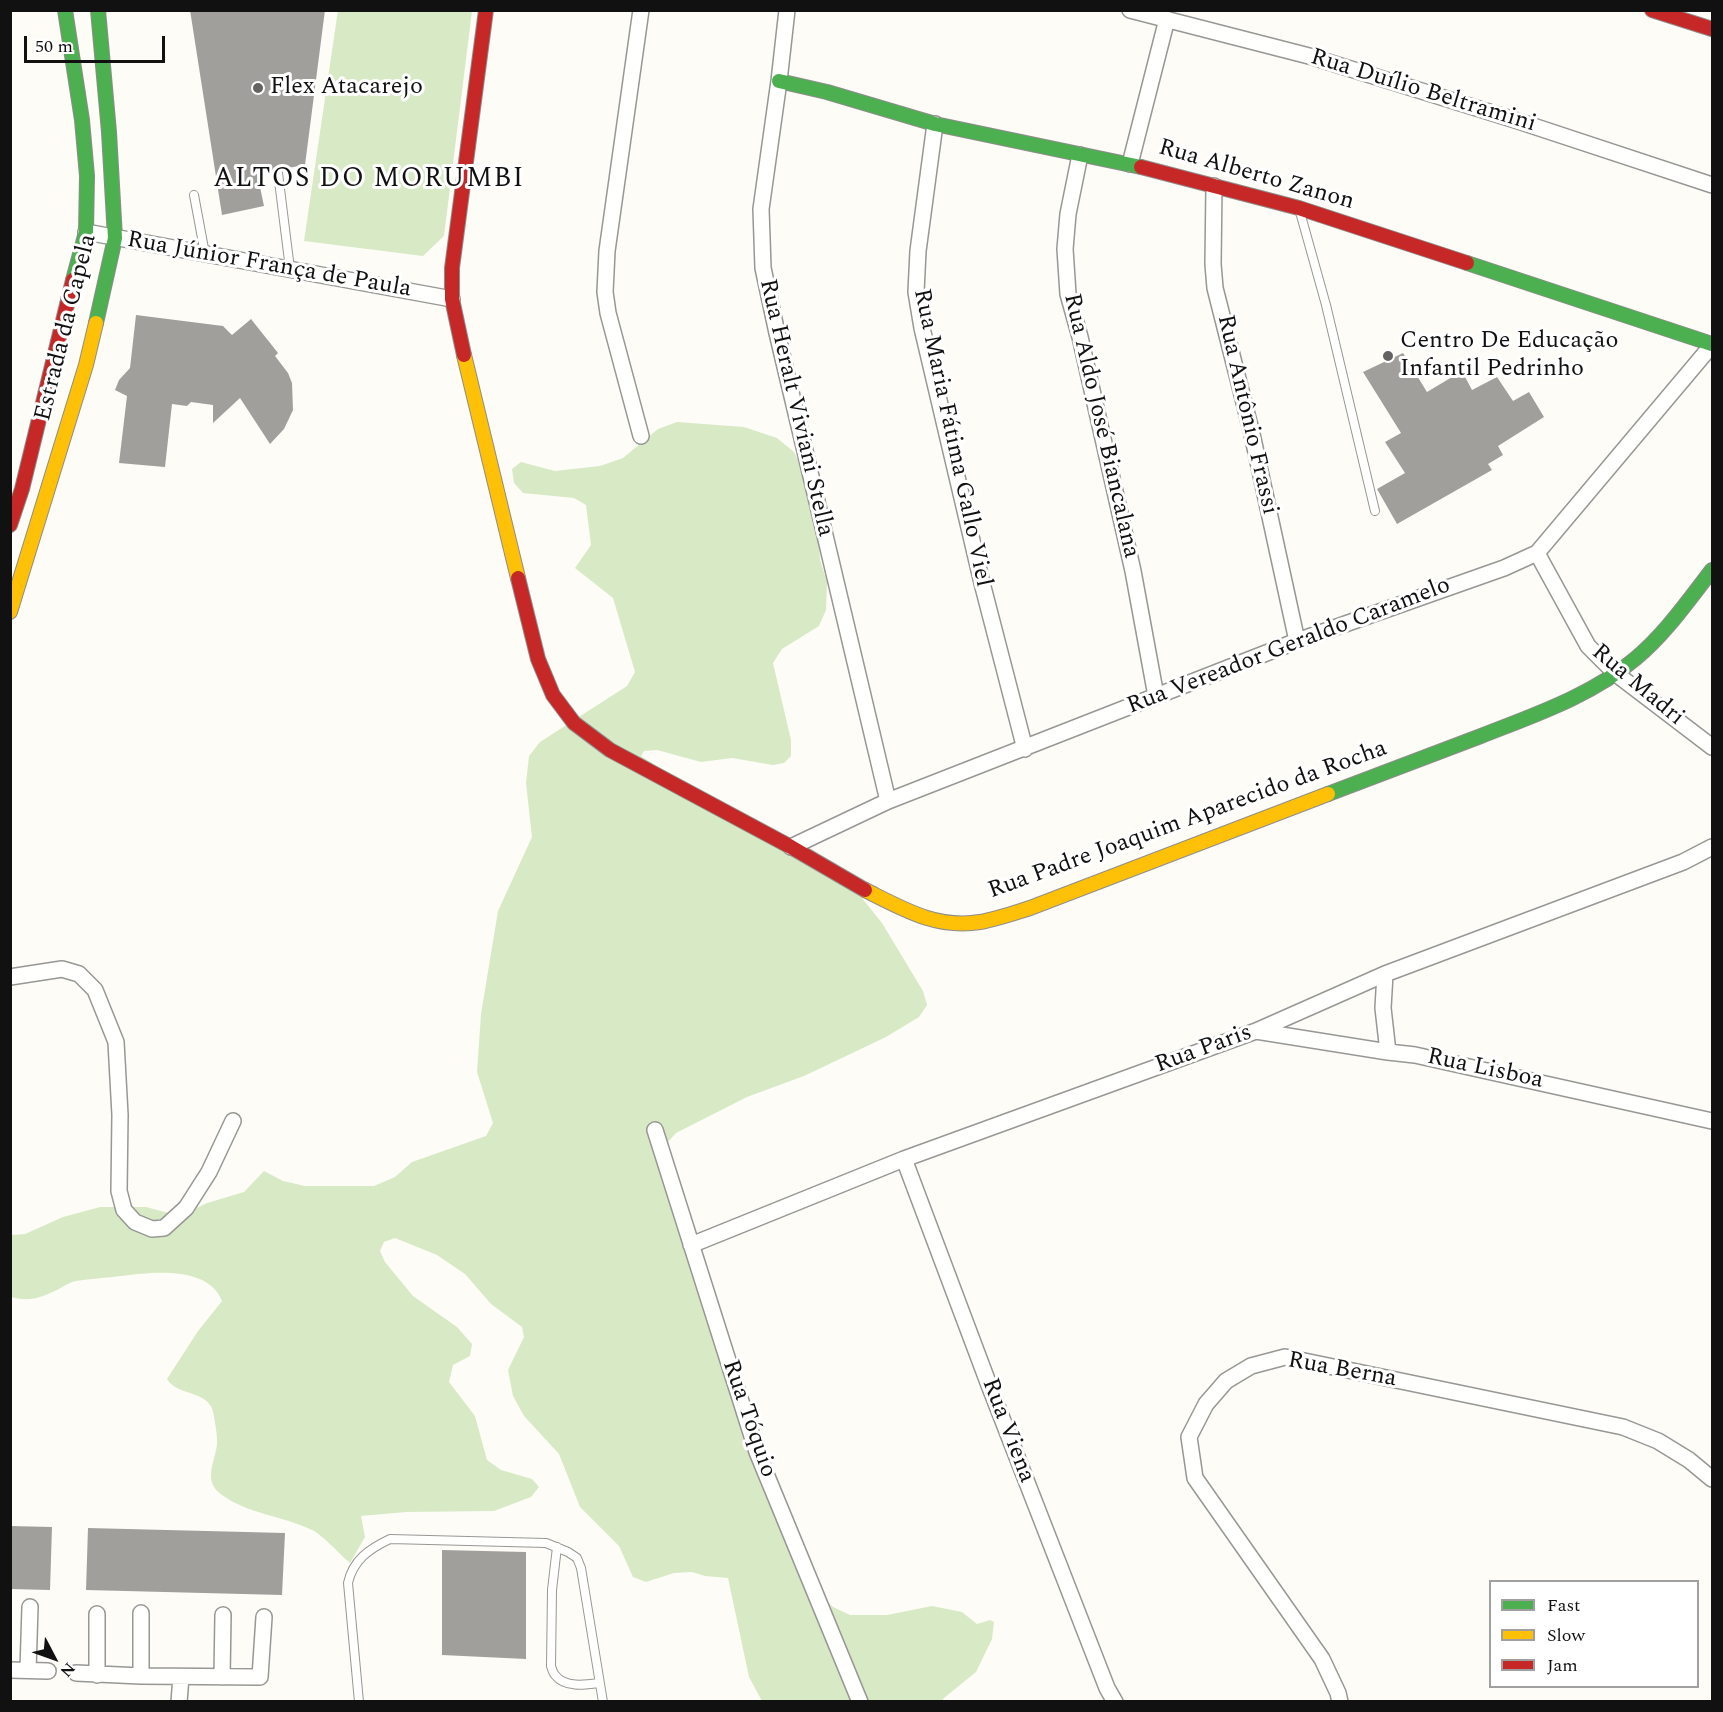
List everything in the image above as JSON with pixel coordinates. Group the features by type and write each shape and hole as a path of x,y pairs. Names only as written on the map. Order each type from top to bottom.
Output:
{"main road":[{"name":"Estrada da Capela","path":"10,525 16,489 86,232 87,176 82,120 65,10"},
{"name":"Estrada da Capela","path":"10,612 86,365 115,237 109,132 98,10"},
{"name":"Rua Padre Joaquim Aparecido da Rocha","path":"486,10 452,268 452,299 538,659 553,695 574,723 609,750 791,847 862,889 920,917 947,923 980,922 1030,908 1545,711 1590,690 1633,660 1658,636 1713,570"},
{"path":"1652,10 1713,29"},
{"name":"Rua Alberto Zanon","path":"779,81 827,92 935,124 1130,164 1299,208 1713,344"}],"street":[{"path":"641,10 607,251 605,292 608,313 641,436"},
{"name":"Rua Heralt Viviani Stella","path":"787,10 761,209 763,268 888,801"},
{"name":"Rua Duílio Beltramini","path":"1130,10 1309,56 1713,185"},
{"path":"1130,164 1167,19"},
{"name":"Rua Maria Fátima Gallo Viel","path":"935,124 918,251 916,292 922,328 982,583 1025,749"},
{"name":"Rua Aldo José Biancalana","path":"1080,155 1065,249 1068,294 1080,337 1133,571 1156,696"},
{"name":"Rua Antônio Frassi","path":"1214,186 1215,288 1252,434 1297,641"},
{"name":"Rua Júnior França de Paula","path":"86,232 452,299"},
{"name":"Rua Vereador Geraldo Caramelo","path":"791,847 888,801 1297,641 1504,568 1537,553 1713,344"},
{"path":"16,489 47,492"},
{"name":"Rua Madri","path":"1537,553 1588,646 1615,673 1713,747"},
{"name":"Rua Paris","path":"691,1245 904,1159 1256,1031 1385,974 1683,862 1713,847"},
{"path":"10,977 62,969 79,974 95,990 116,1042 120,1115 119,1191 124,1210 135,1222 152,1229 164,1228 186,1208 209,1172 233,1121"},
{"path":"1385,974 1383,1008 1388,1052"},
{"name":"Rua Lisboa","path":"1256,1031 1415,1055 1713,1120"},
{"name":"Rua Tóquio","path":"655,1130 757,1452 860,1701"},
{"name":"Rua Viena","path":"904,1159 1070,1595 1107,1688 1115,1701"},
{"name":"Rua Berna","path":"1340,1701 1322,1659 1195,1478 1189,1437 1206,1404 1226,1382 1251,1366 1285,1357 1623,1427 1658,1441 1689,1460 1713,1479"},
{"path":"28,1670 30,1607"},
{"path":"141,1613 141,1676"},
{"path":"97,1614 97,1675"},
{"path":"222,1677 223,1615"},
{"path":"76,1672 97,1675 260,1677 264,1617"},
{"path":"10,1670 48,1671"},
{"path":"179,1701 181,1677"}],"lane":[{"path":"278,173 290,270"},
{"path":"194,195 205,254"},
{"path":"1299,208 1326,305 1375,511"},
{"path":"359,1701 348,1583 351,1571 362,1556 390,1539 546,1543 577,1558 581,1568 603,1701"},
{"path":"557,1547 552,1590 551,1666 555,1676 571,1685 599,1683"}],"green space":[{"path":"338,10 472,11 444,236 423,256 304,241"},
{"path":"677,422 744,427 777,438 794,452 808,478 816,508 820,560 827,582 826,610 819,626 782,649 773,663 791,740 791,756 784,763 773,765 732,758 701,762 657,750 644,751 641,756 862,898 882,923 923,991 927,1005 919,1017 886,1037 804,1076 747,1097 676,1133 666,1144 770,1490 818,1593 833,1607 850,1615 887,1615 932,1606 962,1612 977,1624 990,1620 994,1622 992,1639 976,1672 942,1701 762,1701 749,1677 728,1578 705,1576 692,1572 674,1573 646,1582 633,1577 619,1546 580,1507 559,1454 524,1416 513,1396 508,1370 524,1337 522,1327 491,1304 465,1274 437,1255 395,1238 384,1242 380,1251 385,1262 413,1296 457,1327 472,1344 470,1356 453,1365 449,1382 475,1416 487,1460 501,1470 532,1479 539,1487 531,1497 494,1511 406,1512 361,1516 365,1537 350,1563 312,1530 243,1507 222,1495 212,1484 211,1471 217,1441 212,1408 202,1398 177,1388 167,1379 198,1331 222,1301 214,1289 203,1281 189,1276 158,1273 76,1281 35,1298 11,1297 11,1235 25,1234 63,1217 100,1207 146,1207 180,1216 207,1203 244,1192 264,1171 283,1181 305,1186 374,1186 395,1177 412,1162 486,1136 493,1123 477,1072 481,1014 498,911 532,837 526,783 529,756 540,742 627,686 635,672 613,598 575,568 591,545 586,505 574,498 523,493 514,483 512,469 521,462 555,471 600,466 623,458 658,429"}],"building":[{"name":"Flex Atacarejo","path":"190,10 325,10 305,165 282,169 277,167 257,173 264,206 222,215"},
{"path":"136,315 223,326 232,335 251,319 278,353 275,356 288,373 292,383 293,410 284,429 270,444 240,398 213,423 213,405 191,402 187,406 172,404 165,467 119,463 127,396 115,390 119,380 130,368"},
{"path":"1403,353 1427,392 1462,371 1472,390 1497,377 1513,401 1529,392 1544,417 1498,446 1503,455 1488,464 1492,470 1397,524 1377,489 1405,473 1385,442 1401,433 1363,372"},
{"path":"10,1526 52,1527 50,1590 10,1589"},
{"path":"88,1528 285,1533 282,1595 86,1590"},
{"path":"442,1550 526,1552 526,1659 442,1655"}],"traffic: fast":[{"path":"65,10 82,120 87,176 86,232 73,280"},
{"path":"96,323 115,238 109,132 98,10"},
{"path":"779,81 827,92 935,124 1141,167"},
{"path":"1467,263 1712,344"},
{"path":"1328,794 1541,712 1600,684 1635,659 1656,639 1712,570"}],"traffic: slow":[{"path":"10,612 86,365 96,323"},
{"path":"464,355 518,578"},
{"path":"865,890 906,910 934,920 949,923 986,921 1030,908 1328,794"}],"traffic: jam":[{"path":"464,355 452,299 452,268 486,10"},
{"path":"1652,10 1712,29"},
{"path":"1141,167 1299,208 1467,263"},
{"path":"10,525 22,489 73,280"},
{"path":"518,578 538,659 553,695 574,723 610,750 791,847 865,890"}],"place":[{"name":"Flex Atacarejo","path":"258,88"},
{"name":"Centro De Educação Infantil Pedrinho","path":"1388,356"}],"district":[{"name":"ALTOS DO MORUMBI","path":"369,181"}]}
